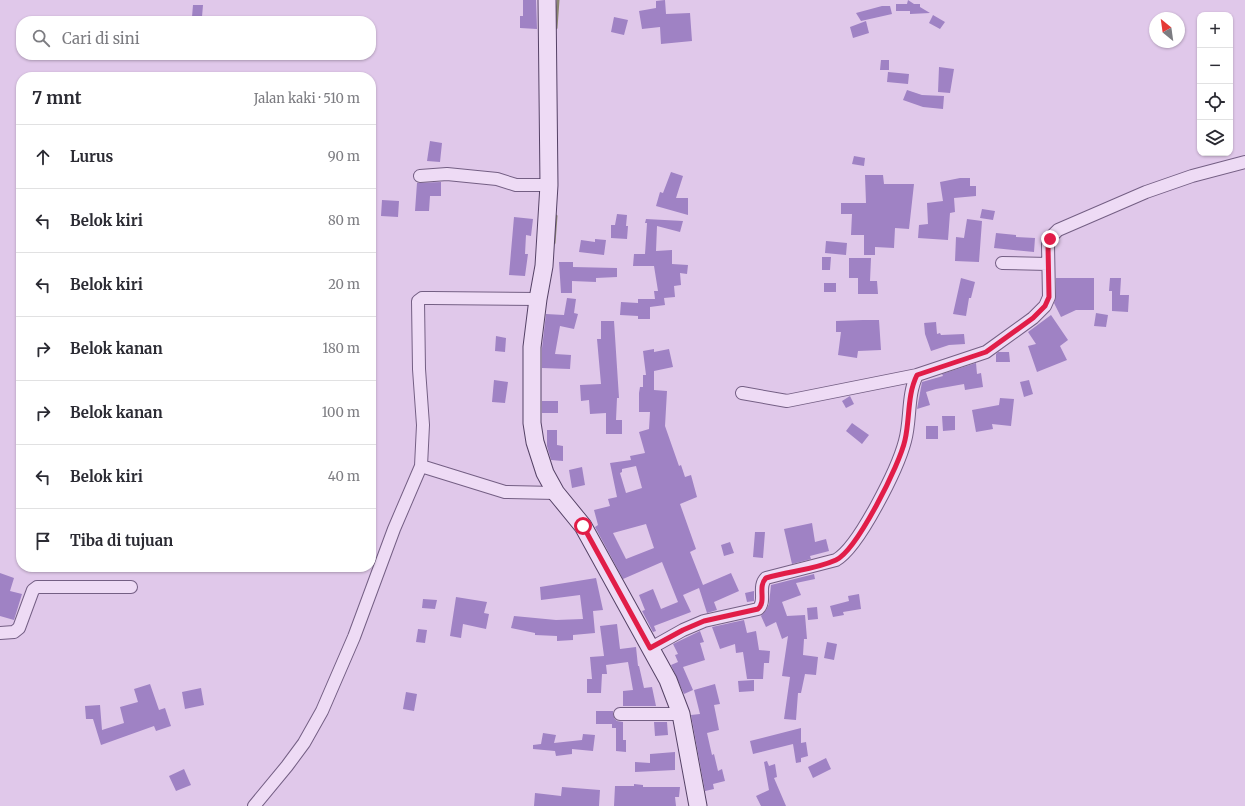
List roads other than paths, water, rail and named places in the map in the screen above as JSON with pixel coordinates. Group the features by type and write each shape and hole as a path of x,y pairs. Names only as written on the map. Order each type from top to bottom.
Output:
{"street":[{"path":"547,0 549,185 544,266 538,299 531,367 532,423 534,442 541,465 556,493 583,526 668,680 681,714 698,806"},
{"path":"742,392 787,401 917,375 986,352 1033,318 1045,306 1049,297 1048,264 1050,239 1063,226 1146,192 1192,176 1245,162"},
{"path":"420,176 447,174 497,179 516,185 549,185"},
{"path":"1002,263 1048,264"},
{"path":"254,806 288,766 304,743 322,711 354,637 394,529 421,466 423,425 419,369 418,301 421,299 431,298 538,299"},
{"path":"650,648 683,630 704,621 758,609 762,605 762,584 766,578 836,560 843,554 872,512 898,465 905,441 911,391 917,375"},
{"path":"421,466 505,492 556,493"},
{"path":"0,633 14,632 19,628 33,590 37,587 131,587"},
{"path":"620,714 681,714"}],"waterway":[{"path":"556,28 558,0"},
{"path":"554,243 556,216"}]}
